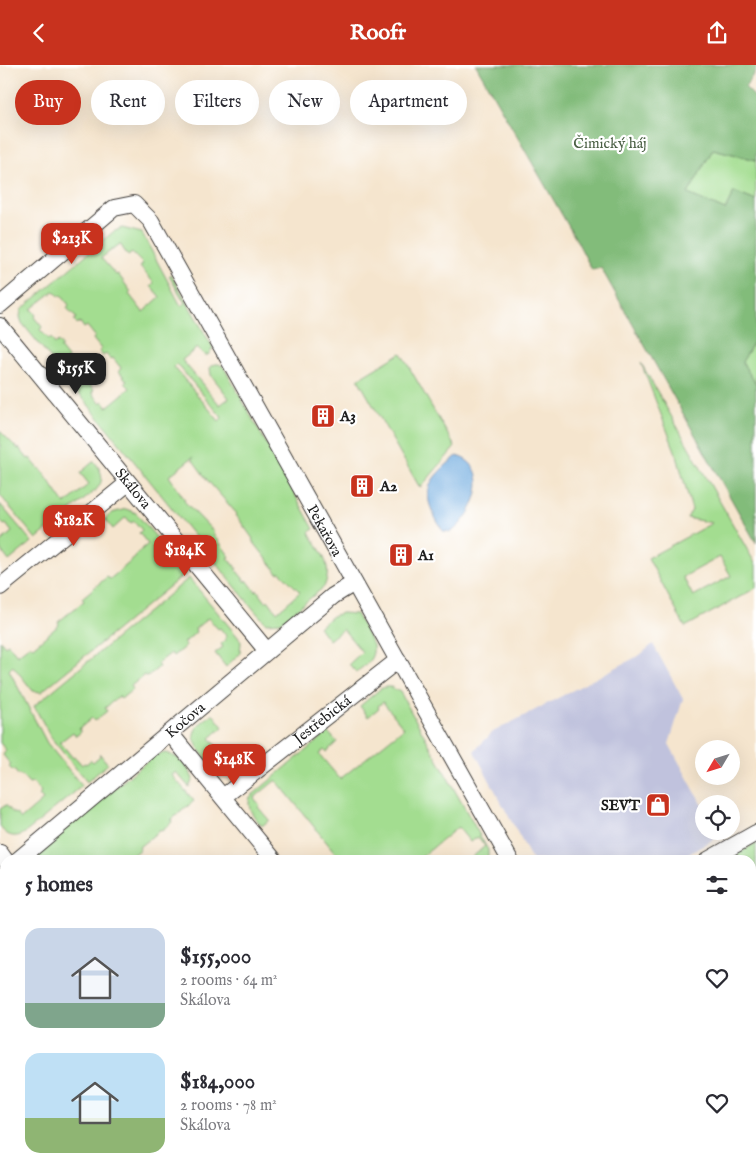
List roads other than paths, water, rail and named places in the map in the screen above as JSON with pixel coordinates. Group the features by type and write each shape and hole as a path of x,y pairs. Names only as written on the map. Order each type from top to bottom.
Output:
{"street":[{"name":"Pekařova","path":"0,305 114,208 134,204 152,221 507,855"},
{"name":"Skálova","path":"0,326 267,651"},
{"path":"0,587 128,483"},
{"name":"Kočova","path":"24,855 333,596 354,583"},
{"name":"Jestřebická","path":"223,797 398,660"},
{"path":"170,733 270,855"},
{"path":"717,855 756,833"}],"water":[{"path":"457,456 469,462 475,470 478,481 477,493 467,515 459,525 451,532 443,531 431,507 428,498 429,490 437,474"}],"place":[{"name":"A3","path":"323,416"},
{"name":"A2","path":"362,486"},
{"name":"A1","path":"401,555"},
{"name":"SEVT","path":"658,805"}],"park label":[{"name":"Čimický háj","path":"610,143"}]}
